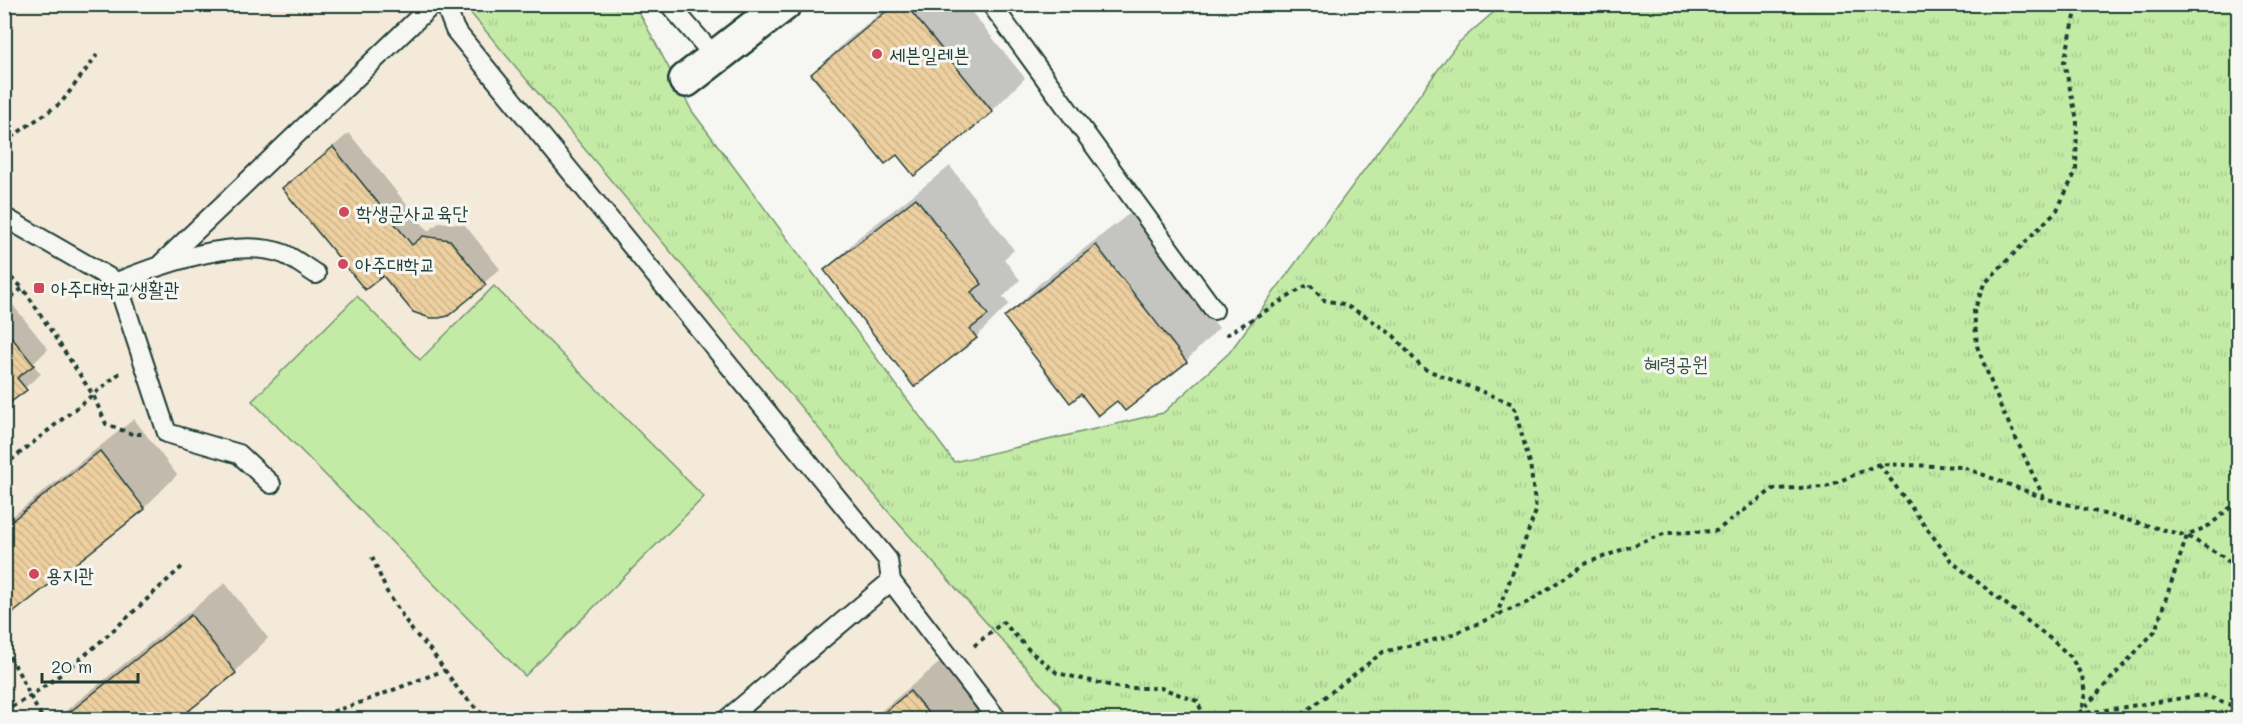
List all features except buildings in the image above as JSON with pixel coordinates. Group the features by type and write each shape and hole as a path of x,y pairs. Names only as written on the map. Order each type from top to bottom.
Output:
{"street":[{"path":"686,80 784,4"}],"lane":[{"path":"162,263 433,4"},
{"path":"445,4 455,30 888,560 891,581 998,720"},
{"path":"669,4 715,57"},
{"path":"991,4 1214,310"},
{"path":"4,217 117,282 167,434 239,454 270,484"},
{"path":"117,282 162,263 238,248 283,254 316,274"},
{"path":"726,720 891,581"}],"path":[{"path":"2044,498 2000,405 1977,346 1974,311 1984,284 2057,210 2076,171 2077,120 2064,62 2078,4"},
{"path":"4,142 61,103 97,55"},
{"path":"4,272 24,288 93,395 106,424 132,434 167,434"},
{"path":"1214,310 1228,334 1309,284 1324,300 1343,304 1367,316 1394,336 1422,368 1513,405 1530,463 1536,511 1497,615"},
{"path":"4,302 24,288"},
{"path":"4,466 142,354"},
{"path":"1879,464 1952,562 2070,656 2082,676 2085,694 2080,714"},
{"path":"1295,720 1383,652 1446,637 1528,602 1587,563 1666,533 1716,531 1773,489 1826,487 1879,464 1963,467 2044,498 2187,536 2222,556 2238,570"},
{"path":"2073,720 2155,631 2187,536 2210,525 2238,501"},
{"path":"372,557 394,602 460,692 488,720"},
{"path":"4,711 29,698 104,637 182,567"},
{"path":"955,662 1003,622 1031,652 1057,673 1121,688 1161,687 1197,701 1206,720"},
{"path":"4,649 17,666 29,698 44,720"},
{"path":"307,720 362,702 445,670"},
{"path":"2080,714 2202,695 2227,703 2238,710"}],"shaded area":[{"name":"아주대학교","path":"4,5 475,5 470,11 1060,706 1064,719 5,719"}],"green space":[{"name":"혜령공원","path":"475,4 635,5 692,111 954,462 1163,413 1229,353 1457,44 1502,5 2238,5 2238,719 1064,719 1060,706 892,516 469,11"},
{"path":"494,286 704,497 525,676 252,401 357,296 420,360"}],"place":[{"name":"세븐일레븐","path":"877,54"},
{"name":"학생군사교육단","path":"344,212"},
{"name":"아주대학교","path":"343,264"},
{"name":"아주대학교생활관","path":"39,288"},
{"name":"용지관","path":"34,574"}]}
